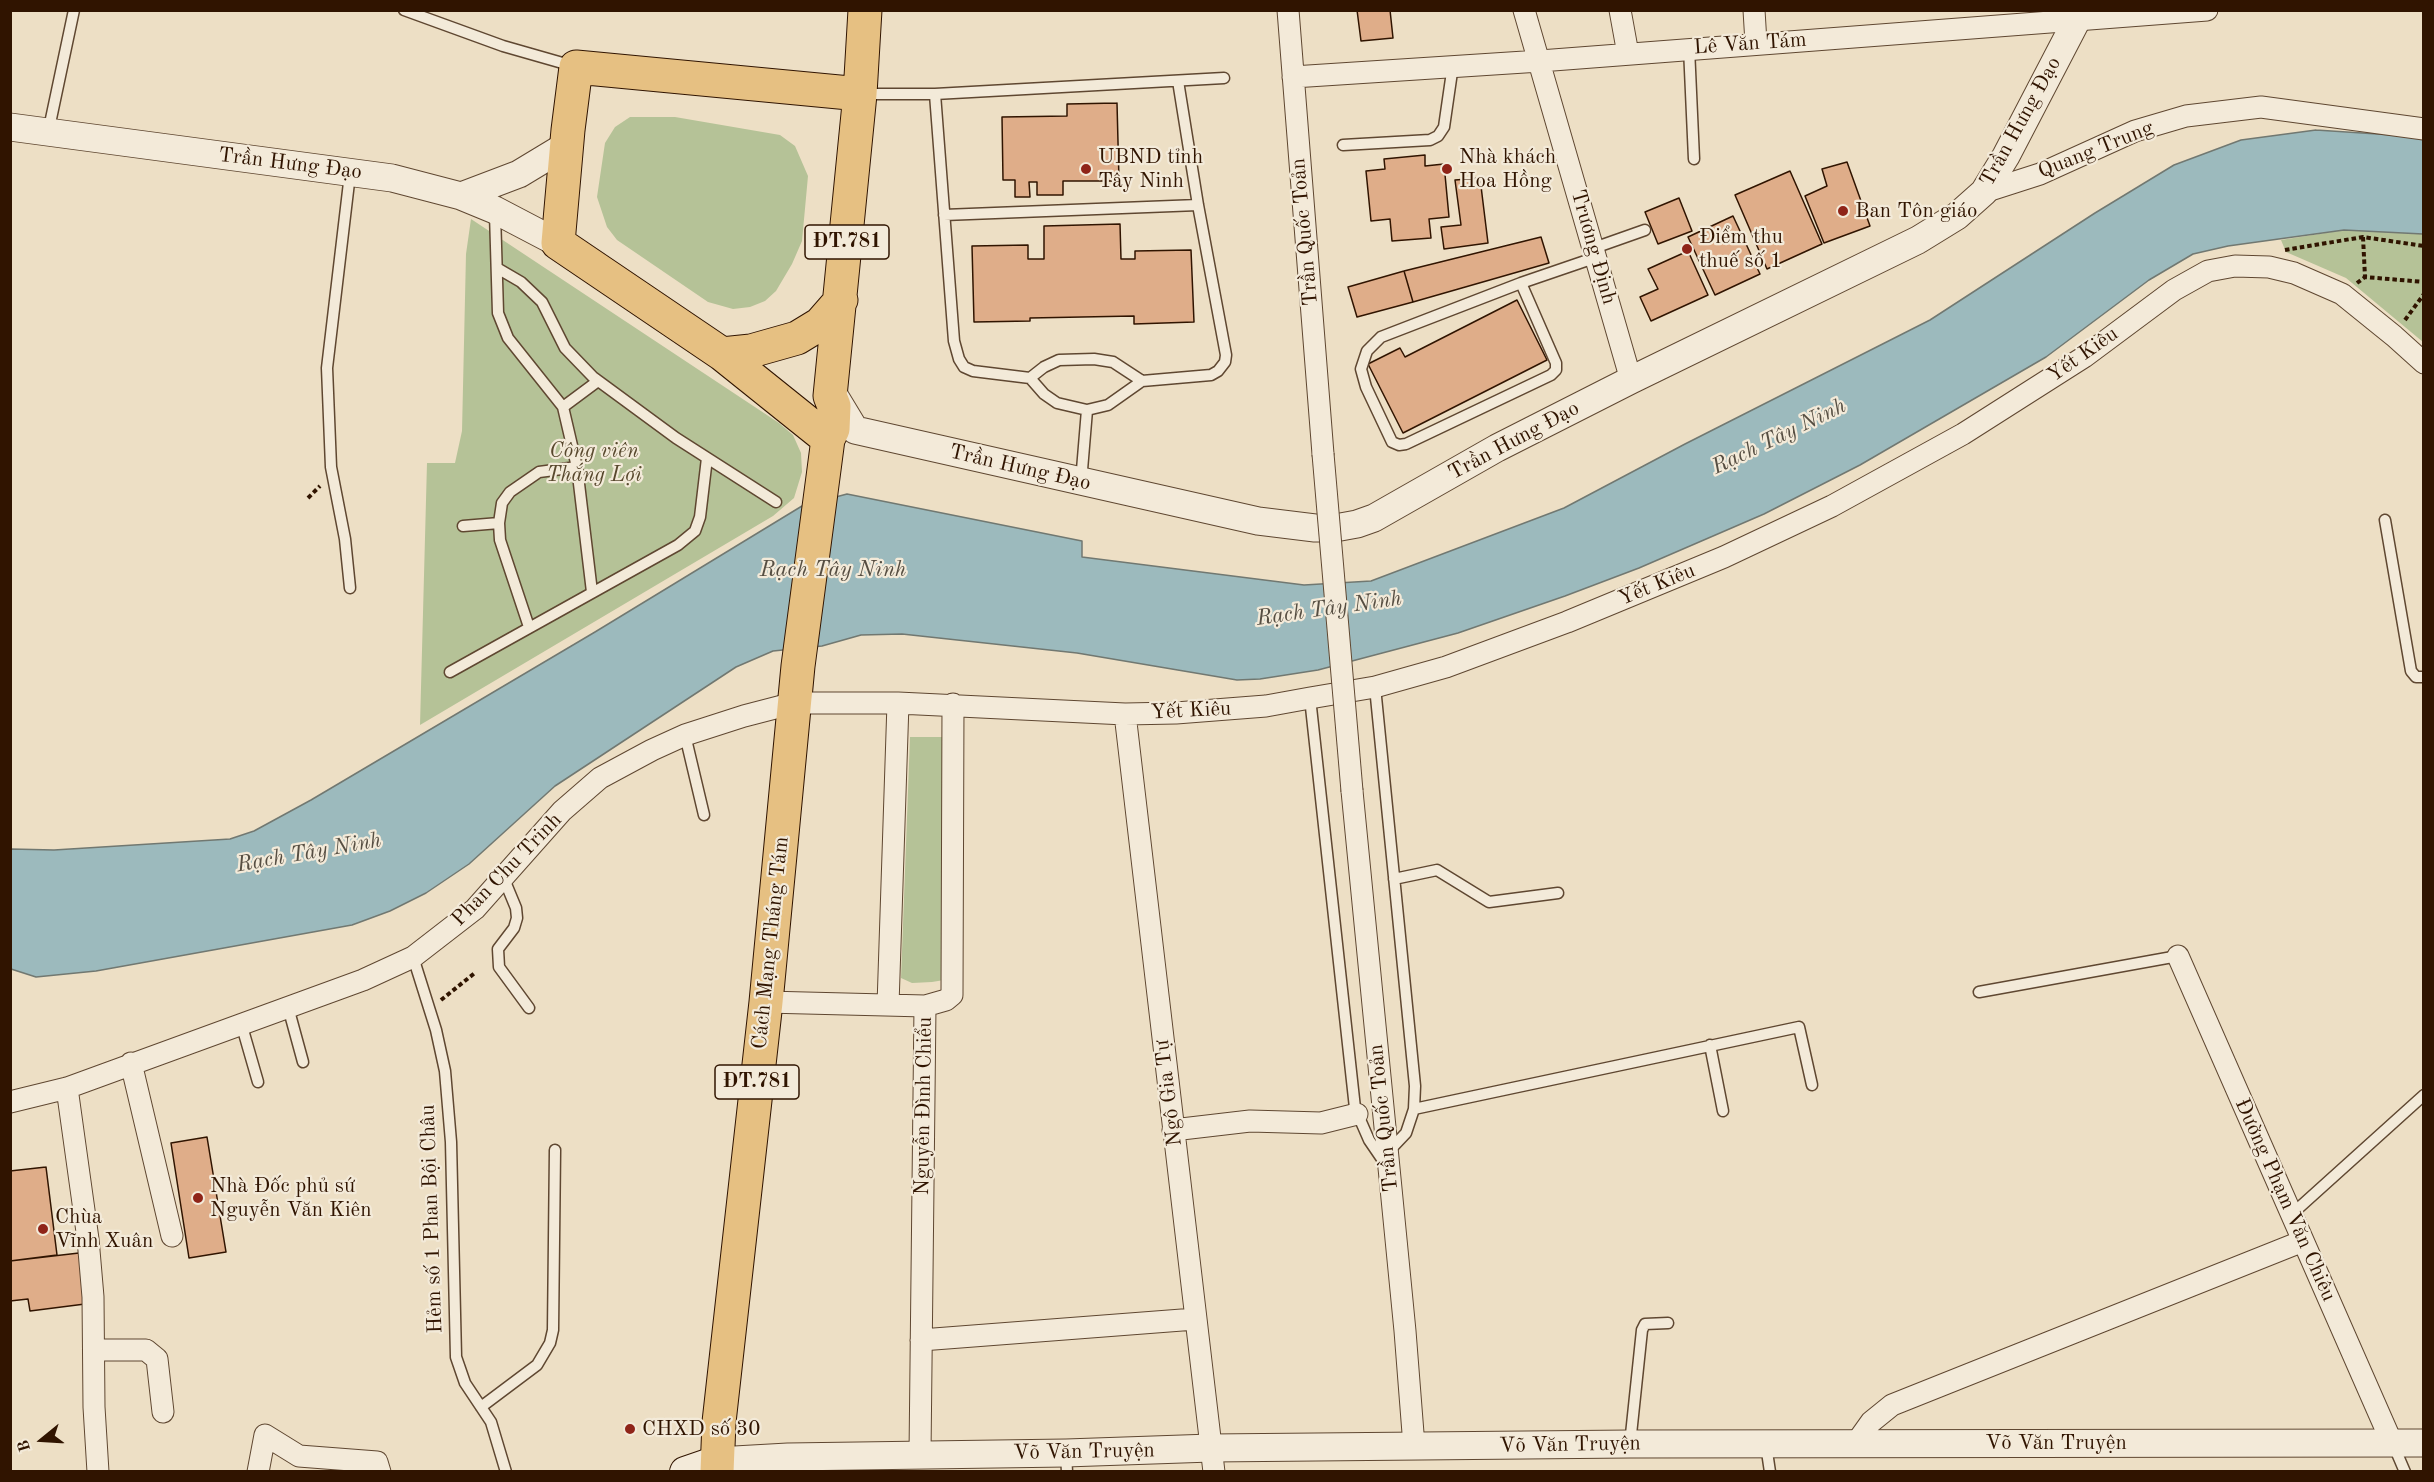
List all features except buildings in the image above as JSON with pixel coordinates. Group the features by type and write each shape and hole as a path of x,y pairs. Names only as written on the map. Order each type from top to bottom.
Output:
{"main road":[{"name":"ĐT.781","path":"834,444 822,429 824,405 830,392 841,300 866,10"},
{"path":"558,243 576,67 860,94"},
{"name":"Trần Hưng Đạo","path":"558,243 722,354 834,444"},
{"path":"722,354 751,351 797,338 820,324 841,300"},
{"name":"Cách Mạng Tháng Tám","path":"717,1466 719,1422 766,1002 798,666 834,444"},
{"path":"685,1472 717,1466"}],"street":[{"name":"Trần Quốc Toản","path":"1288,10 1352,790 1414,1446"},
{"name":"Trương Định","path":"1524,10 1631,381"},
{"path":"1620,10 1628,54"},
{"path":"1754,10 1756,43"},
{"name":"Lê Văn Tám","path":"1293,77 1540,61 2079,15 2206,10"},
{"name":"Trần Hưng Đạo","path":"834,444 1081,482 1258,521 1335,528 1374,518 1497,448 1918,240 1957,216 1984,192 2006,156 2079,15"},
{"name":"Quang Trung","path":"1984,192 2040,174 2135,131 2186,116 2261,107 2424,129"},
{"name":"Trần Hưng Đạo","path":"10,127 392,178 461,196 495,210 558,243"},
{"path":"461,196 519,174 567,145"},
{"name":"Yết Kiêu","path":"795,703 898,702 1125,714 1210,711 1266,706 1375,687 1457,663 1567,622 1724,557 1832,506 1963,434 2084,357 2174,290 2208,271 2235,266 2269,267 2294,273 2342,294 2424,363"},
{"name":"Nguyễn Đình Chiểu","path":"888,1005 898,702"},
{"name":"Phan Chu Trinh","path":"10,1102 67,1088 363,980 413,957 475,909 562,812 600,778 685,735 795,703"},
{"name":"Nguyễn Đình Chiểu","path":"920,1454 925,1006 946,1000 953,991 953,704"},
{"name":"Ngô Gia Tự","path":"1125,714 1212,1460"},
{"name":"Đường Phạm Văn Chiêu","path":"2178,956 2392,1443"},
{"path":"766,1002 925,1006"},
{"path":"131,1063 172,1236"},
{"path":"67,1088 88,1239 95,1350 94,1407 98,1472"},
{"path":"1173,1130 1250,1121 1322,1123 1357,1114"},
{"path":"1856,1443 1871,1422 1892,1405 2303,1241"},
{"path":"921,1340 1196,1319"},
{"path":"95,1350 146,1350 158,1359 163,1412"},
{"path":"258,1472 265,1435 299,1456 377,1462 380,1472"},
{"name":"Võ Văn Truyện","path":"717,1466 788,1457 875,1460 920,1454 1066,1462 1212,1460 1414,1446 1766,1443 2424,1443"}],"lane":[{"path":"48,133 74,10"},
{"path":"404,10 503,46 576,67"},
{"path":"1689,48 1694,159"},
{"path":"1343,145 1430,140 1438,136 1444,127 1453,65"},
{"path":"860,94 935,94 1224,78"},
{"path":"935,94 954,341 959,359 964,366 973,371 1030,378 1044,394 1057,402 1087,410 1108,405 1142,381 1211,375 1218,371 1225,362 1226,355 1197,205 1178,81"},
{"path":"350,172 327,368 331,467 345,538 350,588"},
{"path":"944,215 1197,205"},
{"path":"495,210 498,313 508,338 563,407 577,467 592,592"},
{"path":"1521,283 1556,363 1556,370 1551,375 1406,444 1399,445 1392,442 1361,369 1367,351 1381,337 1521,283 1645,230"},
{"path":"497,268 521,282 542,302 565,348 598,381 675,438 776,501"},
{"path":"1030,378 1044,367 1059,360 1094,358 1113,362 1142,381"},
{"path":"563,407 598,381"},
{"path":"1081,482 1087,410"},
{"path":"450,672 678,545 695,531 707,458"},
{"path":"529,627 500,540 499,523 502,503 510,492 539,472 577,467"},
{"path":"2385,520 2411,671 2416,677 2424,677"},
{"path":"464,526 499,523"},
{"path":"1310,698 1357,1114 1369,1140 1388,1161 1406,1133 1414,1109 1415,1086 1375,687"},
{"path":"685,735 704,815"},
{"path":"1394,879 1437,870 1489,902 1558,893"},
{"path":"504,879 516,908 517,918 514,928 498,949 499,967 529,1008"},
{"path":"1979,992 2178,956"},
{"name":"Hẻm số 1 Phan Bội Châu","path":"413,957 445,1071 449,1108 456,1357 465,1383 491,1422 499,1442 506,1472"},
{"path":"288,1007 303,1062"},
{"path":"241,1023 258,1082"},
{"path":"1414,1109 1799,1027 1812,1085"},
{"path":"1710,1045 1723,1111"},
{"path":"2292,1214 2424,1095"},
{"path":"481,1407 537,1365 550,1343 553,1330 555,1150"},
{"path":"1630,1444 1642,1330 1645,1324 1668,1323"},
{"path":"1766,1443 1770,1472"},
{"path":"2392,1443 2405,1472"}],"path":[{"path":"2269,267 2276,255 2283,250 2363,237 2424,246"},
{"path":"2363,237 2365,277"},
{"path":"2342,294 2365,277 2424,282"},
{"path":"2394,336 2424,294"},
{"path":"429,1010 476,972"}],"green space":[{"path":"630,117 675,117 780,135 795,146 808,176 802,241 776,291 765,301 750,307 733,309 708,302 617,240 607,227 597,197 605,143 615,127"},
{"name":"Công viên Thắng Lợi","path":"471,219 779,423 793,435 801,453 802,472 794,498 773,516 420,725 427,463 455,463 462,431 466,254"},
{"path":"2344,230 2423,234 2423,342 2346,278 2286,252 2281,240"},
{"path":"910,737 945,737 944,980 912,983 901,978"}],"water":[{"name":"Rạch Tây Ninh","path":"2316,130 2423,137 2423,234 2344,230 2228,246 2193,254 2149,280 2046,357 1860,465 1764,514 1639,568 1565,596 1458,633 1318,670 1260,679 1237,680 1077,653 902,634 861,635 822,646 773,651 736,667 555,786 469,864 426,893 390,911 352,925 96,971 36,977 11,969 11,849 54,850 230,839 254,831 311,800 595,632 802,506 847,494 1082,541 1082,557 1304,585 1371,581 1564,508 1930,320 2095,213 2174,165 2241,140"}],"place":[{"name":"UBND tỉnh Tây Ninh","path":"1086,169"},
{"name":"Nhà khách Hoa Hồng","path":"1447,169"},
{"name":"Ban Tôn giáo","path":"1843,211"},
{"name":"Điểm thu thuế số 1","path":"1687,249"},
{"name":"Nhà Đốc phủ sứ Nguyễn Văn Kiên","path":"198,1198"},
{"name":"Chùa Vĩnh Xuân","path":"43,1229"},
{"name":"CHXD số 30","path":"630,1429"}]}
